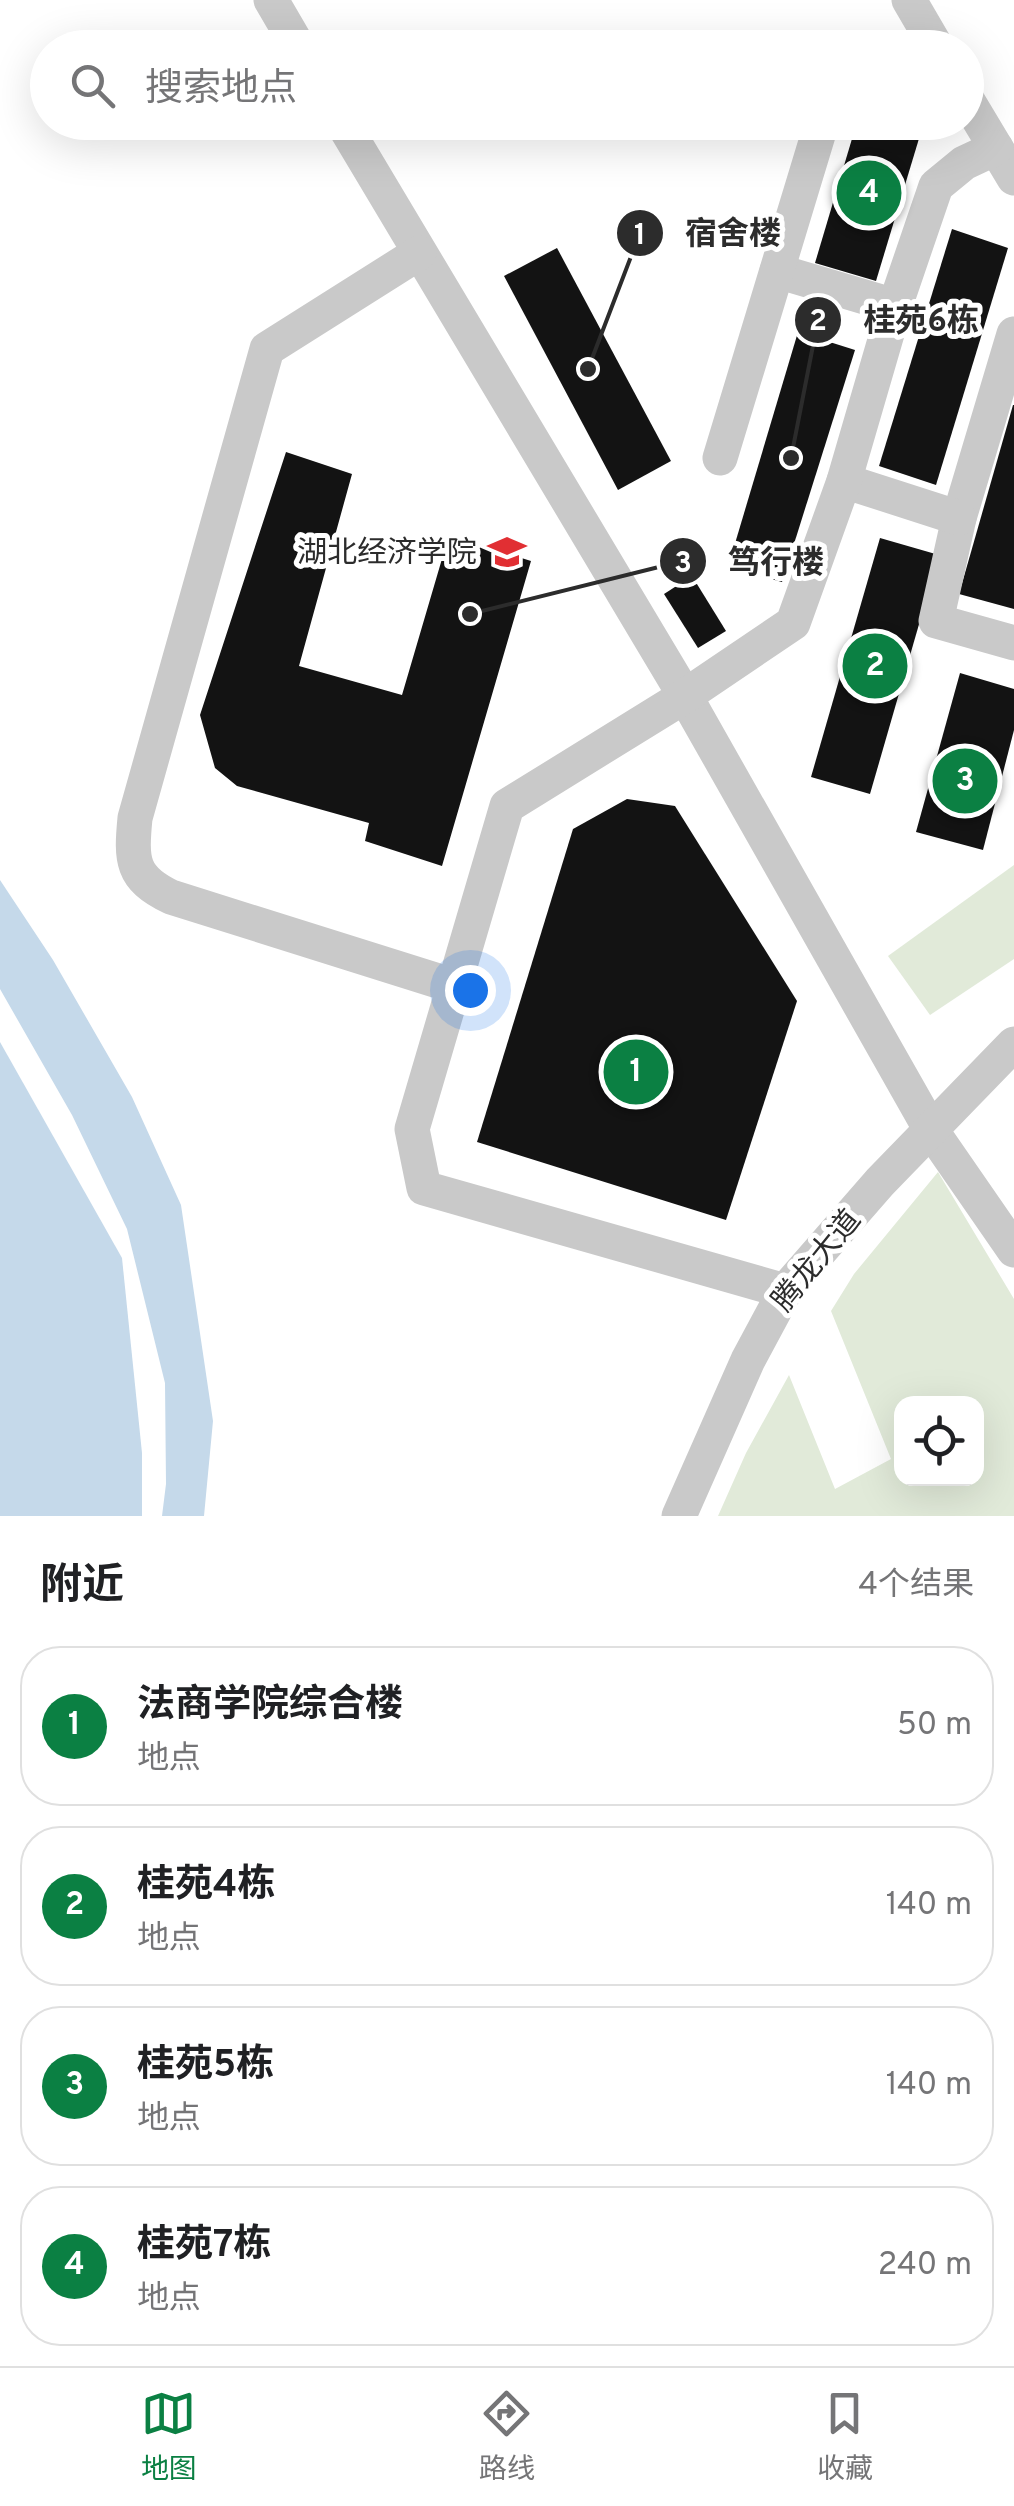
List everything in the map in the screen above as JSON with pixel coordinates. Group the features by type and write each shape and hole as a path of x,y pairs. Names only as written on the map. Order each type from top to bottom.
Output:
{"street":[{"path":"271,0 288,30"},
{"path":"909,0 926,30"},
{"path":"984,128 1005,164"},
{"path":"353,140 685,696 931,1130 1014,1250"},
{"path":"720,458 817,140"},
{"path":"785,1290 424,1188 412,1130 507,806 685,696 793,623 844,480 895,306 936,186 964,164 1005,164"},
{"path":"419,253 267,349 135,818 132,843 137,868 146,885 171,897 454,986"},
{"path":"777,271 895,306"},
{"path":"1014,334 959,518 936,621 1014,643"},
{"path":"844,480 959,518"},
{"name":"腾龙大道","path":"679,1516 748,1360 785,1290 880,1182 1014,1044"}],"green space":[{"path":"1014,865 1014,959 930,1015 888,956"},
{"path":"938,1172 1014,1299 1014,1516 718,1516 746,1453 789,1375 835,1489 891,1459 831,1311 854,1274"}],"water":[{"path":"0,880 53,960 132,1097 181,1205 213,1421 204,1516 162,1516 166,1484 165,1383 127,1229 72,1115 0,989"},
{"path":"0,1042 122,1258 142,1453 142,1516 0,1516"}],"building":[{"path":"852,140 919,140 876,281 815,263"},
{"path":"952,229 1008,248 936,485 879,466"},
{"path":"557,248 671,461 618,490 504,276"},
{"path":"798,332 855,350 782,582 728,567"},
{"path":"1014,405 1014,609 959,594"},
{"path":"286,452 352,474 299,666 402,695 449,535 531,561 442,866 365,841 369,823 237,786 215,768 200,715"},
{"path":"880,538 939,555 870,794 811,777"},
{"path":"692,576 726,631 698,648 664,594"},
{"path":"960,673 1014,689 1014,730 983,850 916,832"},
{"path":"627,799 675,806 797,1001 726,1220 477,1142 573,829"}],"place":[{"name":"桂苑7栋","path":"869,193"},
{"name":"宿舍楼","path":"588,369"},
{"name":"桂苑6栋","path":"791,458"},
{"name":"湖北经济学院","path":"507,552"},
{"name":"笃行楼","path":"470,614"},
{"name":"桂苑4栋","path":"875,666"},
{"name":"桂苑5栋","path":"965,781"},
{"name":"法商学院综合楼","path":"636,1072"}]}
